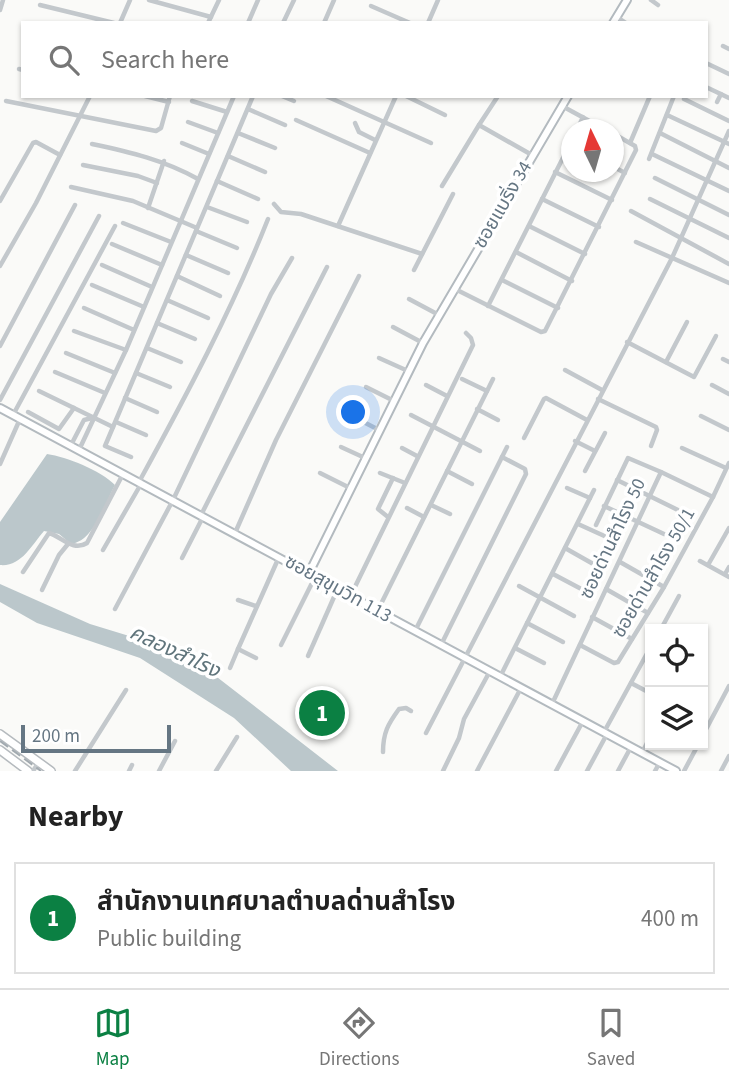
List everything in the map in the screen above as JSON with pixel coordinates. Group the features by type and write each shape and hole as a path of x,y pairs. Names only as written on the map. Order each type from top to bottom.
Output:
{"main road":[{"path":"615,20 627,0"},
{"name":"ซอยแบริ่ง 34","path":"312,574 350,488 408,371 567,98"},
{"name":"ซอยสุขุมวิท 113","path":"0,408 676,771"},
{"path":"0,734 51,771"},
{"path":"0,750 31,771"}],"street":[{"path":"0,10 4,0"},
{"path":"121,21 130,0"},
{"path":"149,0 211,17"},
{"path":"209,21 219,0"},
{"path":"249,21 258,0"},
{"path":"284,21 294,0"},
{"path":"325,21 334,0"},
{"path":"429,21 438,0"},
{"path":"651,0 658,5"},
{"path":"40,5 106,21"},
{"path":"371,6 405,21"},
{"path":"708,64 729,74"},
{"path":"708,88 729,98"},
{"path":"717,102 721,94"},
{"path":"0,266 89,98"},
{"path":"79,450 126,350 233,98"},
{"path":"131,457 105,446 252,98"},
{"path":"287,98 294,101"},
{"path":"330,98 430,143"},
{"path":"338,226 395,98"},
{"path":"410,98 445,115"},
{"path":"442,186 497,98"},
{"path":"630,143 649,98"},
{"path":"673,98 650,157 729,191"},
{"path":"6,101 156,131 161,128 170,99"},
{"path":"684,99 729,121"},
{"path":"192,101 227,112"},
{"path":"562,106 587,119"},
{"path":"248,109 285,125"},
{"path":"667,115 727,143"},
{"path":"296,120 370,153"},
{"path":"188,122 218,133"},
{"path":"355,123 359,132 375,140"},
{"path":"479,125 532,155"},
{"path":"426,733 672,258 727,143 729,131"},
{"path":"238,133 275,148"},
{"path":"660,133 729,168"},
{"path":"454,289 541,332 547,330 637,148 624,140"},
{"path":"0,201 33,143 61,155"},
{"path":"182,143 209,155"},
{"path":"92,144 164,161 198,179"},
{"path":"228,156 265,172"},
{"path":"148,208 164,161"},
{"path":"488,306 561,161"},
{"path":"83,165 138,176 157,183"},
{"path":"555,172 612,200"},
{"path":"654,178 729,215"},
{"path":"217,181 258,199"},
{"path":"71,187 133,201 237,248"},
{"path":"414,270 453,194"},
{"path":"542,199 599,227"},
{"path":"650,199 729,239"},
{"path":"274,204 281,212 301,214 422,254"},
{"path":"0,346 75,205"},
{"path":"207,207 247,222"},
{"path":"631,211 729,264"},
{"path":"0,400 99,216"},
{"path":"103,550 201,367 251,262 268,219"},
{"path":"123,223 171,242"},
{"path":"0,464 16,417 115,226"},
{"path":"529,226 585,254"},
{"path":"636,242 729,284"},
{"path":"113,244 162,265"},
{"path":"516,252 572,281"},
{"path":"186,255 228,272"},
{"path":"115,609 173,500 271,294 292,258"},
{"path":"102,265 152,287"},
{"path":"183,558 327,267"},
{"path":"177,276 220,296"},
{"path":"235,533 276,440 359,276"},
{"path":"502,280 558,308"},
{"path":"92,285 144,307"},
{"path":"409,299 439,315"},
{"path":"167,300 208,318"},
{"path":"84,308 134,330"},
{"path":"666,362 687,322"},
{"path":"158,323 195,339"},
{"path":"393,327 423,343"},
{"path":"74,331 126,350"},
{"path":"351,595 472,345 471,338 466,333"},
{"path":"627,342 694,377 716,336"},
{"path":"147,348 181,362"},
{"path":"66,353 115,373"},
{"path":"379,358 408,371"},
{"path":"565,370 603,390"},
{"path":"55,372 105,393"},
{"path":"136,373 170,387"},
{"path":"462,379 487,391"},
{"path":"378,610 493,379"},
{"path":"426,385 448,396"},
{"path":"712,385 729,394"},
{"path":"366,387 394,401"},
{"path":"39,391 93,418 146,435"},
{"path":"125,398 157,412"},
{"path":"524,438 546,398 587,420"},
{"path":"598,399 656,427 651,446"},
{"path":"28,412 59,429 74,408"},
{"path":"477,409 498,420"},
{"path":"411,415 481,451"},
{"path":"352,416 379,430"},
{"path":"701,416 729,430"},
{"path":"71,446 84,420 93,418"},
{"path":"585,471 605,433"},
{"path":"575,441 596,452"},
{"path":"341,447 365,458"},
{"path":"415,631 507,447"},
{"path":"402,448 417,456"},
{"path":"682,448 728,466 713,497"},
{"path":"441,645 526,474 525,469 502,457"},
{"path":"596,525 628,457 661,472"},
{"path":"447,471 472,484"},
{"name":"ซอยด่านสำโรง 50","path":"551,705 661,472 713,497"},
{"path":"320,473 350,488"},
{"path":"380,473 405,484"},
{"path":"23,572 47,533 78,547 87,543 124,474"},
{"path":"388,517 378,509 393,478"},
{"path":"617,480 682,512"},
{"path":"568,488 590,498"},
{"path":"500,677 594,490"},
{"name":"ซอยด่านสำโรง 50/1","path":"580,645 616,663 664,587 713,497"},
{"path":"431,505 450,514"},
{"path":"604,506 664,534"},
{"path":"407,509 424,517"},
{"path":"578,524 611,539"},
{"path":"708,565 729,527"},
{"path":"42,590 59,555 68,544"},
{"path":"565,548 596,565"},
{"path":"230,668 279,557"},
{"path":"700,561 727,576 729,567"},
{"path":"620,562 664,587"},
{"path":"281,645 312,574"},
{"path":"553,574 587,592"},
{"path":"519,586 574,616"},
{"path":"308,656 338,588"},
{"path":"606,589 648,614"},
{"path":"664,624 679,596"},
{"path":"238,600 256,606"},
{"path":"592,617 632,639"},
{"path":"527,623 563,642"},
{"path":"515,648 544,663"},
{"path":"238,649 256,658"},
{"path":"587,771 645,657"},
{"path":"443,771 459,738 464,719 490,671"},
{"path":"631,683 645,690"},
{"path":"708,726 729,686"},
{"path":"477,771 521,688"},
{"path":"75,771 126,690"},
{"path":"383,752 383,737 387,726 399,709 406,708 411,711"},
{"path":"556,771 583,721"},
{"path":"216,771 237,737"},
{"path":"159,771 176,741"},
{"path":"618,771 631,747"},
{"path":"642,753 645,747"},
{"path":"684,771 695,750"},
{"path":"721,771 729,757"},
{"path":"31,771 39,762"},
{"path":"655,771 660,762"},
{"path":"129,771 132,765"}],"shaded area":[{"path":"47,454 83,465 115,485 92,529 79,541 71,544 59,534 44,531 20,559 14,563 0,565 0,522"},
{"path":"0,584 90,624 139,639 213,674 338,771 291,771 234,718 140,658 37,623 0,602"}],"railway":[{"path":"0,741 41,771"}],"place":[{"name":"สำนักงานเทศบาลตำบลด่านสำโรง","path":"322,713"}],"water label":[{"name":"คลองสำโรง","path":"175,651"}]}
